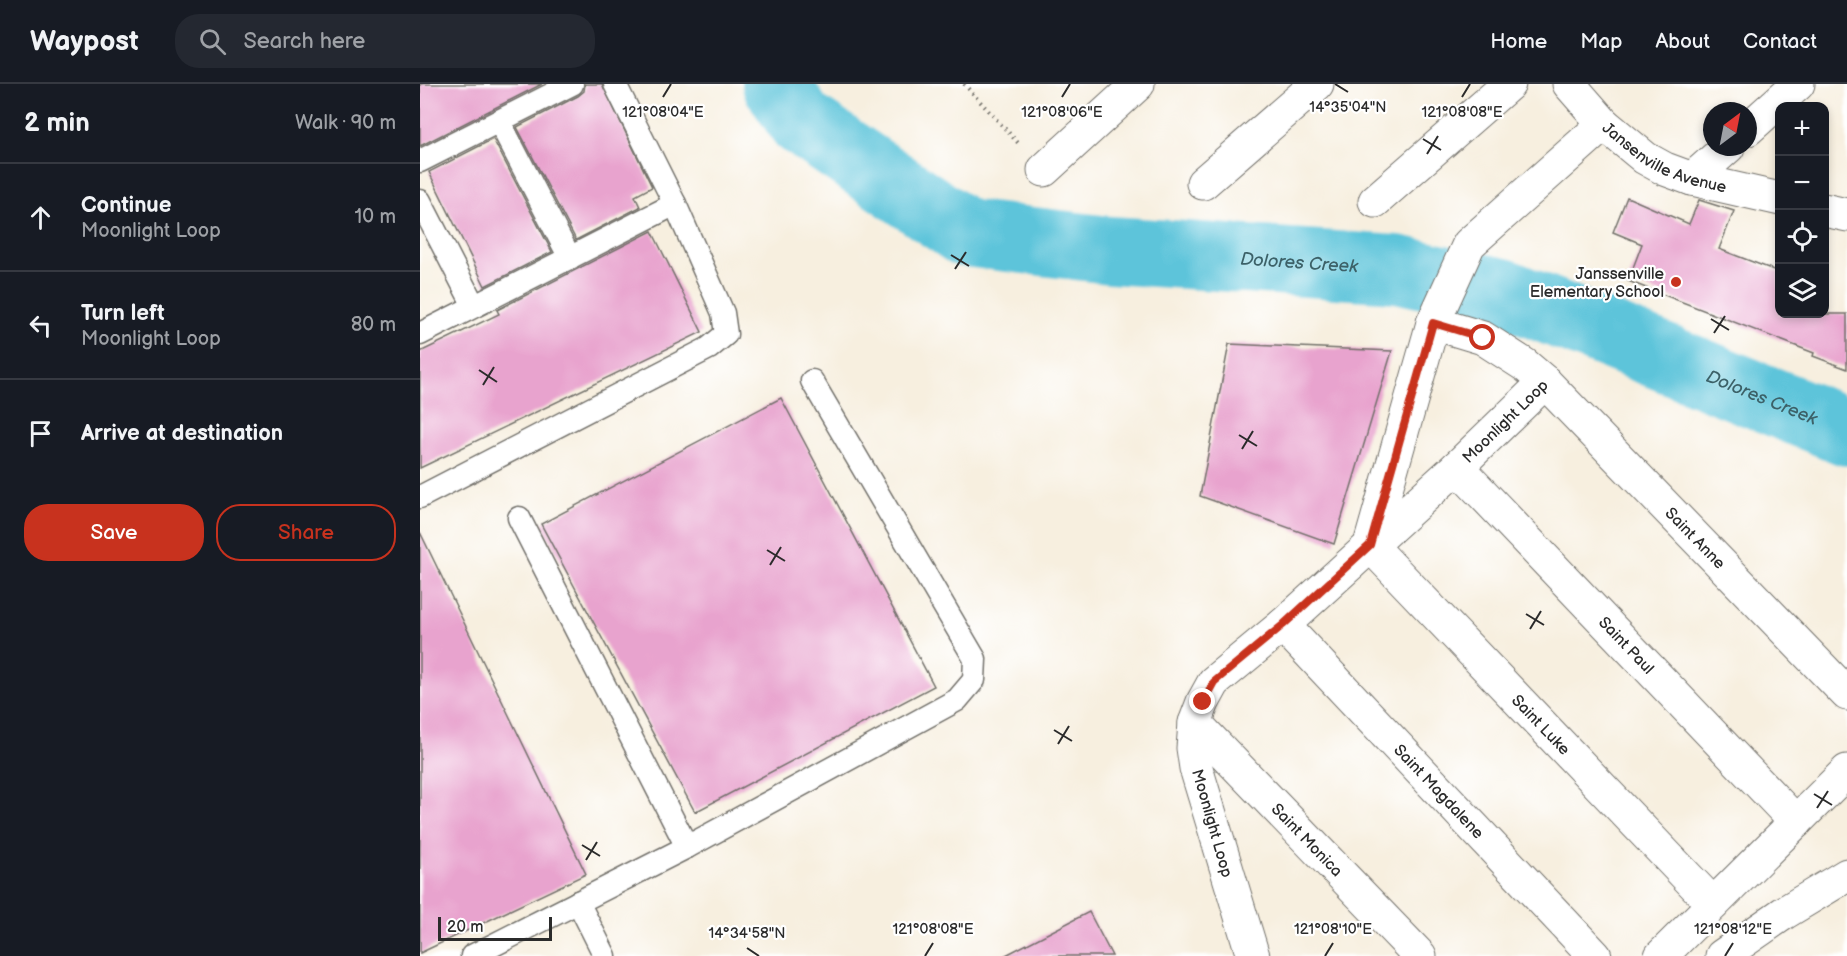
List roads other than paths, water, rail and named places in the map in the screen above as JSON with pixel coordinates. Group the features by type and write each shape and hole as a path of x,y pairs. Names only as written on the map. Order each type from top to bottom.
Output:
{"street":[{"path":"1044,170 1138,84"},
{"path":"1203,183 1317,84"},
{"path":"1375,201 1509,84"},
{"path":"1757,121 1798,84"},
{"path":"1370,545 1439,310 1469,244 1591,99"},
{"name":"Jansenville Avenue","path":"1591,99 1645,158 1665,169 1692,179 1775,198"},
{"path":"1692,179 1718,156"},
{"name":"Moonlight Loop","path":"1253,956 1196,768 1193,748 1195,723 1203,702 1214,682 1283,625 1457,467 1545,382 1525,365 1439,310"},
{"name":"Saint Anne","path":"1545,382 1847,694"},
{"name":"Saint Paul","path":"1457,467 1796,822"},
{"name":"Saint Luke","path":"1370,545 1713,904"},
{"name":"Saint Magdalene","path":"1283,625 1595,956"},
{"name":"Saint Monica","path":"1195,723 1420,956"},
{"path":"1661,956 1847,771"},
{"path":"1722,956 1847,875"}],"lane":[{"path":"420,161 572,84"},
{"path":"420,497 709,348 726,334 723,313 675,204 615,84"},
{"path":"499,121 570,258"},
{"path":"420,201 474,306"},
{"path":"420,334 675,204"},
{"path":"471,956 687,847 957,700 974,680 975,659 812,381"},
{"path":"519,518 687,847"},
{"path":"578,902 605,956"}],"waterway":[{"name":"Dolores Creek","path":"776,84 801,122 965,233 1110,250 1397,269 1503,292 1847,432"}],"place":[{"name":"Janssenville Elementary School","path":"1676,282"}]}
